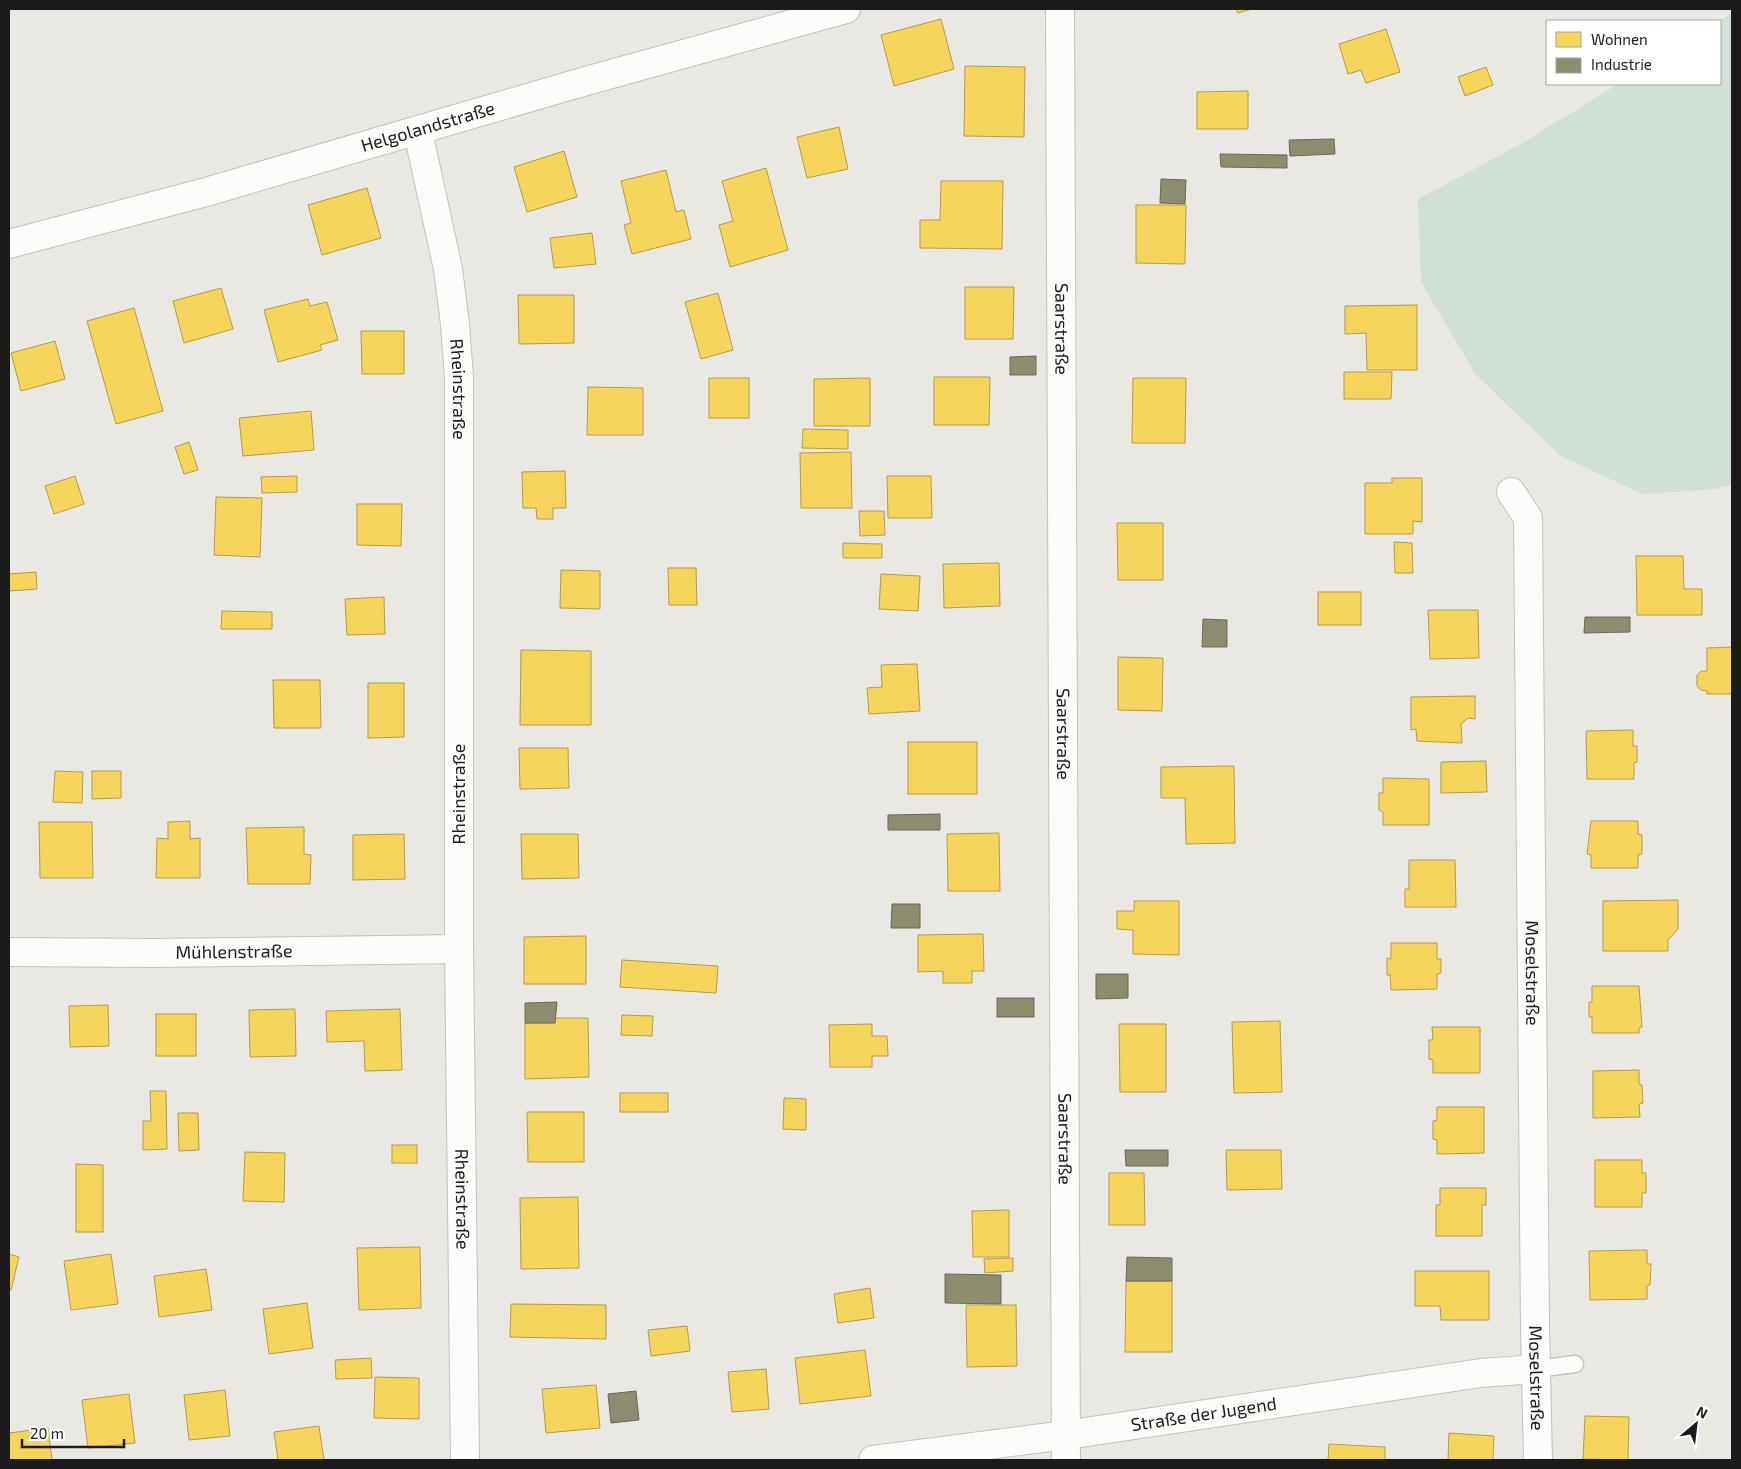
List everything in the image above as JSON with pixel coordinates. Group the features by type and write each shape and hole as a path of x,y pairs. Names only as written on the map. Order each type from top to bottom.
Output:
{"street":[{"name":"Helgolandstraße","path":"9,244 206,192 418,132 586,81 846,9"},
{"name":"Saarstraße","path":"1060,9 1066,1448"},
{"name":"Rheinstraße","path":"418,132 448,269 459,378 459,948 465,1460"},
{"name":"Moselstraße","path":"1511,492 1528,518 1538,1460"},
{"name":"Mühlenstraße","path":"9,952 153,953 459,948"},
{"name":"Straße der Jugend","path":"873,1460 1066,1448 1481,1372 1536,1368"}],"lane":[{"path":"1536,1368 1575,1364"}],"shaded area":[{"path":"1732,13 1732,485 1715,489 1642,494 1561,456 1476,375 1421,282 1418,199 1521,144 1616,85 1721,85 1721,20"}],"building: Wohnen":[{"path":"1236,9 1252,9 1238,13"},
{"path":"941,19 954,69 894,86 881,35"},
{"path":"1386,29 1400,72 1366,83 1361,70 1348,74 1339,44"},
{"path":"965,66 1025,67 1024,137 964,136"},
{"path":"1486,67 1493,85 1465,96 1458,77"},
{"path":"1248,91 1248,129 1197,129 1197,92"},
{"path":"839,127 848,169 807,178 797,137"},
{"path":"564,151 577,197 527,212 514,167"},
{"path":"766,168 788,250 730,267 719,225 733,221 722,181"},
{"path":"666,170 676,212 684,210 691,239 632,254 624,225 631,223 621,181"},
{"path":"941,181 1003,181 1002,249 920,248 920,220 940,220"},
{"path":"367,188 381,238 322,255 308,205"},
{"path":"1136,205 1186,205 1185,264 1136,263"},
{"path":"592,233 596,264 554,268 550,238"},
{"path":"965,287 1014,287 1013,339 965,339"},
{"path":"221,288 233,329 184,343 173,301"},
{"path":"718,293 733,350 701,359 685,302"},
{"path":"518,295 574,295 574,343 519,344"},
{"path":"308,299 310,306 327,302 338,340 320,345 322,350 278,362 264,310"},
{"path":"1417,305 1417,370 1367,370 1366,333 1345,334 1345,306"},
{"path":"134,308 163,411 116,424 87,321"},
{"path":"361,331 404,331 404,374 362,374"},
{"path":"55,341 65,379 21,391 11,353"},
{"path":"1344,372 1392,372 1391,399 1344,399"},
{"path":"934,377 990,377 989,425 934,425"},
{"path":"709,378 749,378 749,418 709,418"},
{"path":"870,378 870,426 814,426 814,379"},
{"path":"1133,378 1186,378 1185,443 1132,443"},
{"path":"588,387 643,388 643,435 587,435"},
{"path":"311,411 314,450 243,456 239,418"},
{"path":"803,429 848,430 848,449 802,448"},
{"path":"189,442 198,470 184,474 175,447"},
{"path":"851,452 852,508 801,508 800,453"},
{"path":"565,471 566,508 553,508 553,519 537,519 536,508 523,508 522,472"},
{"path":"75,476 84,504 54,514 45,486"},
{"path":"297,476 297,492 262,493 261,477"},
{"path":"887,476 931,476 932,518 888,518"},
{"path":"1392,478 1422,478 1422,522 1413,521 1413,534 1365,534 1365,483 1392,483"},
{"path":"216,497 262,498 260,557 214,555"},
{"path":"357,504 402,504 401,546 357,545"},
{"path":"859,511 884,511 885,535 860,536"},
{"path":"1117,523 1163,523 1163,580 1118,580"},
{"path":"1394,542 1412,543 1413,573 1395,573"},
{"path":"843,543 882,544 882,558 843,558"},
{"path":"1636,556 1683,556 1684,589 1702,589 1702,615 1637,615"},
{"path":"999,563 1000,606 944,608 943,564"},
{"path":"668,568 696,568 697,605 669,605"},
{"path":"561,570 600,571 600,609 560,608"},
{"path":"36,572 37,589 9,591 9,574"},
{"path":"881,574 920,576 918,611 879,609"},
{"path":"1318,592 1361,592 1361,625 1318,625"},
{"path":"384,597 385,634 347,635 345,599"},
{"path":"1428,610 1478,610 1479,658 1430,659"},
{"path":"222,611 272,612 272,629 221,629"},
{"path":"1732,647 1732,694 1707,694 1707,691 1701,690 1697,686 1697,675 1701,671 1707,671 1707,648"},
{"path":"521,650 591,651 591,725 520,725"},
{"path":"1118,657 1163,658 1162,711 1118,710"},
{"path":"917,664 920,711 869,714 867,688 882,687 881,665"},
{"path":"273,680 320,680 321,728 274,728"},
{"path":"368,683 404,683 404,737 368,738"},
{"path":"1475,696 1475,719 1468,718 1461,724 1462,743 1417,741 1416,729 1411,730 1411,697"},
{"path":"1633,730 1633,746 1637,746 1634,779 1587,779 1586,731"},
{"path":"908,742 977,742 977,794 908,794"},
{"path":"519,748 568,748 569,788 520,789"},
{"path":"1486,761 1487,792 1441,793 1441,762"},
{"path":"1234,766 1235,843 1186,844 1185,798 1161,798 1161,767"},
{"path":"55,771 83,772 82,803 53,802"},
{"path":"92,771 121,771 121,798 92,799"},
{"path":"1383,778 1429,779 1429,825 1383,825 1383,812 1379,810 1379,793 1383,793"},
{"path":"190,821 190,839 200,838 200,878 156,878 157,838 168,839 168,822"},
{"path":"1591,821 1638,821 1638,834 1642,835 1642,854 1638,855 1638,868 1591,868 1591,855 1587,854"},
{"path":"39,822 92,822 93,878 40,878"},
{"path":"304,827 304,854 311,855 310,884 248,884 246,828"},
{"path":"999,833 1000,891 948,891 947,834"},
{"path":"404,834 405,879 353,880 353,835"},
{"path":"521,834 578,834 579,878 522,879"},
{"path":"1409,860 1455,860 1456,907 1405,907 1405,889 1409,889"},
{"path":"1678,900 1678,929 1668,940 1668,951 1603,951 1603,901"},
{"path":"1134,901 1179,901 1179,955 1133,954 1133,930 1117,929 1117,911 1134,911"},
{"path":"983,934 984,971 972,971 972,983 943,983 943,971 918,972 918,935"},
{"path":"586,936 586,984 524,984 524,937"},
{"path":"1391,943 1437,943 1437,959 1441,959 1441,973 1437,974 1437,989 1391,990 1390,975 1387,975 1387,958 1391,959"},
{"path":"622,960 718,966 716,993 620,987"},
{"path":"1592,986 1639,986 1642,1027 1639,1028 1639,1033 1592,1033 1592,1017 1589,1017 1589,1002 1592,1002"},
{"path":"108,1005 109,1046 70,1047 69,1006"},
{"path":"295,1009 296,1056 250,1057 249,1010"},
{"path":"400,1009 402,1070 365,1071 364,1041 327,1042 326,1011"},
{"path":"156,1014 196,1014 196,1056 156,1056"},
{"path":"622,1015 653,1016 652,1036 621,1035"},
{"path":"554,1018 588,1018 589,1077 525,1079 525,1023 555,1023"},
{"path":"1280,1021 1282,1092 1234,1093 1232,1022"},
{"path":"872,1024 872,1036 887,1036 888,1056 872,1056 872,1067 830,1067 829,1025"},
{"path":"1119,1024 1166,1024 1166,1092 1120,1092"},
{"path":"1432,1027 1480,1027 1480,1073 1433,1073 1433,1060 1429,1059 1429,1040 1433,1040"},
{"path":"1639,1070 1639,1084 1642,1085 1643,1103 1639,1104 1640,1117 1593,1118 1593,1071"},
{"path":"150,1091 166,1091 167,1149 143,1150 143,1121 151,1121"},
{"path":"620,1093 668,1093 668,1112 620,1112"},
{"path":"784,1098 806,1099 806,1130 783,1129"},
{"path":"1437,1107 1484,1107 1484,1153 1437,1154 1437,1140 1433,1139 1433,1121 1437,1120"},
{"path":"527,1112 584,1112 584,1162 528,1162"},
{"path":"178,1113 198,1113 199,1150 179,1151"},
{"path":"392,1145 417,1145 417,1163 392,1163"},
{"path":"1226,1150 1281,1150 1282,1189 1227,1190"},
{"path":"245,1152 285,1153 284,1202 243,1201"},
{"path":"1595,1160 1642,1160 1642,1173 1646,1173 1646,1193 1642,1193 1642,1207 1595,1207"},
{"path":"76,1164 103,1165 103,1232 76,1232"},
{"path":"1109,1173 1144,1173 1145,1225 1109,1225"},
{"path":"1440,1188 1486,1188 1486,1205 1482,1205 1482,1236 1436,1236 1436,1205 1440,1205"},
{"path":"578,1197 579,1268 521,1269 520,1198"},
{"path":"1009,1210 1009,1257 973,1257 972,1211"},
{"path":"420,1247 421,1308 359,1310 357,1248"},
{"path":"1647,1250 1647,1264 1651,1264 1647,1299 1590,1300 1589,1251"},
{"path":"9,1254 19,1257 11,1290 9,1290"},
{"path":"111,1254 118,1304 71,1310 64,1261"},
{"path":"1013,1258 1013,1271 985,1273 984,1259"},
{"path":"206,1269 212,1310 159,1317 154,1276"},
{"path":"1415,1271 1489,1271 1489,1320 1441,1320 1440,1306 1415,1306"},
{"path":"1126,1281 1172,1281 1172,1352 1125,1352"},
{"path":"870,1288 874,1318 838,1323 834,1294"},
{"path":"307,1303 313,1348 269,1354 263,1309"},
{"path":"511,1304 606,1305 606,1339 510,1337"},
{"path":"966,1305 1016,1305 1017,1366 967,1367"},
{"path":"687,1326 690,1351 651,1356 648,1330"},
{"path":"865,1350 871,1396 800,1404 795,1358"},
{"path":"371,1358 372,1378 336,1379 335,1360"},
{"path":"766,1369 769,1409 732,1412 728,1372"},
{"path":"375,1377 419,1378 419,1419 374,1418"},
{"path":"596,1385 600,1428 546,1433 542,1389"},
{"path":"225,1390 230,1436 189,1440 184,1395"},
{"path":"129,1394 135,1443 88,1448 82,1400"},
{"path":"1585,1416 1629,1417 1628,1460 1583,1459"},
{"path":"319,1426 324,1460 278,1460 274,1432"},
{"path":"48,1428 52,1460 9,1460 9,1433"},
{"path":"1449,1433 1494,1436 1493,1460 1448,1460"},
{"path":"1329,1444 1385,1447 1385,1460 1328,1460"}],"building: Industrie":[{"path":"1334,139 1335,154 1290,156 1289,140"},
{"path":"1220,154 1287,155 1287,168 1221,167"},
{"path":"1161,179 1186,180 1185,204 1160,203"},
{"path":"1036,356 1036,375 1010,375 1010,357"},
{"path":"1585,617 1630,617 1630,632 1584,633"},
{"path":"1203,619 1227,620 1227,647 1202,647"},
{"path":"940,814 940,830 888,830 888,815"},
{"path":"892,904 920,904 920,928 891,928"},
{"path":"1096,974 1128,974 1128,998 1096,999"},
{"path":"997,998 1034,998 1034,1017 997,1017"},
{"path":"557,1002 555,1023 525,1023 525,1003"},
{"path":"1125,1150 1168,1150 1168,1166 1126,1166"},
{"path":"1127,1257 1172,1258 1172,1281 1126,1281"},
{"path":"945,1274 1001,1275 1001,1304 945,1303"},
{"path":"636,1391 639,1420 611,1423 608,1394"}]}
